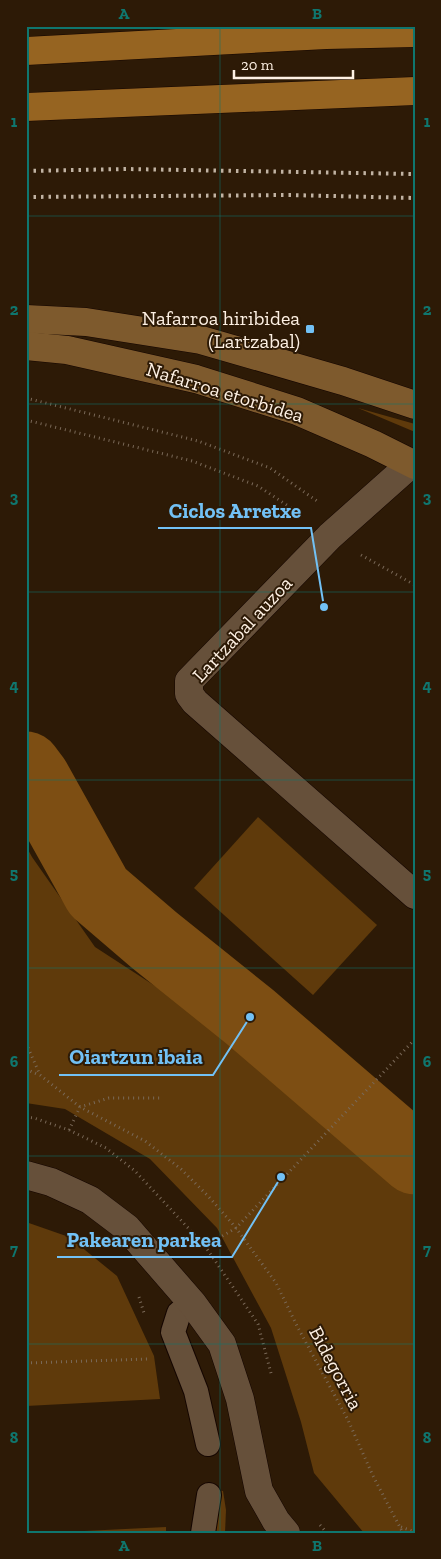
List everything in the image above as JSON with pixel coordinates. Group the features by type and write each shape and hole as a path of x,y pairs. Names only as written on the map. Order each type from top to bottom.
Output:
{"main road":[{"path":"26,51 326,34 415,33"},
{"path":"26,107 415,91"},
{"name":"Nafarroa etorbidea","path":"26,319 86,322 201,340 342,381 415,405"},
{"name":"Nafarroa etorbidea","path":"26,346 67,350 196,379 297,412 373,444 413,464"}],"street":[{"name":"Lartzabal auzoa","path":"413,464 337,529 189,681 189,694 202,708 415,895"},
{"path":"26,1175 51,1182 90,1200 127,1228 193,1304 222,1344 240,1399 259,1491 276,1521 286,1533"}],"lane":[{"path":"193,1304 179,1313 173,1332 196,1391 208,1444"},
{"path":"203,1533 209,1495"}],"path":[{"path":"26,398 198,441 270,468 337,529 350,549 415,584"},
{"path":"26,420 192,462 258,486 305,517 337,529"},
{"path":"26,1117 69,1130 106,1148 135,1171 205,1246 236,1228 415,1039"},
{"name":"Bidegorria","path":"26,1044 40,1075 80,1107 145,1141 188,1176 210,1197 236,1228 276,1283 348,1420 373,1476 403,1533"},
{"path":"26,1068 40,1075"},
{"path":"69,1130 80,1107 109,1098 160,1098"},
{"path":"26,1363 151,1358"},
{"path":"401,1527 415,1532"}],"shaded area":[{"path":"358,408 415,424 415,432"},
{"path":"258,817 377,925 313,995 194,888"},
{"path":"26,846 95,947 209,1021 297,1090 415,1196 415,1533 364,1533 314,1473 301,1422 271,1328 217,1228 150,1159 65,1109 26,1103"},
{"path":"26,1222 69,1237 117,1276 154,1356 160,1399 26,1406 26,1374 29,1373 26,1329"},
{"path":"218,1490 223,1491 226,1510 225,1533 215,1533"},
{"path":"166,1527 166,1533 43,1533"}],"waterway":[{"path":"26,767 35,779 98,892 154,940 250,1017 415,1159"}],"railway":[{"path":"26,171 126,169 415,174"},
{"path":"26,197 289,195 415,198"}],"place":[{"name":"Nafarroa hiribidea (Lartzabal)","path":"310,329"},
{"name":"Ciclos Arretxe","path":"324,607"},
{"name":"Oiartzun ibaia","path":"250,1017"},
{"name":"Pakearen parkea","path":"281,1177"}]}
